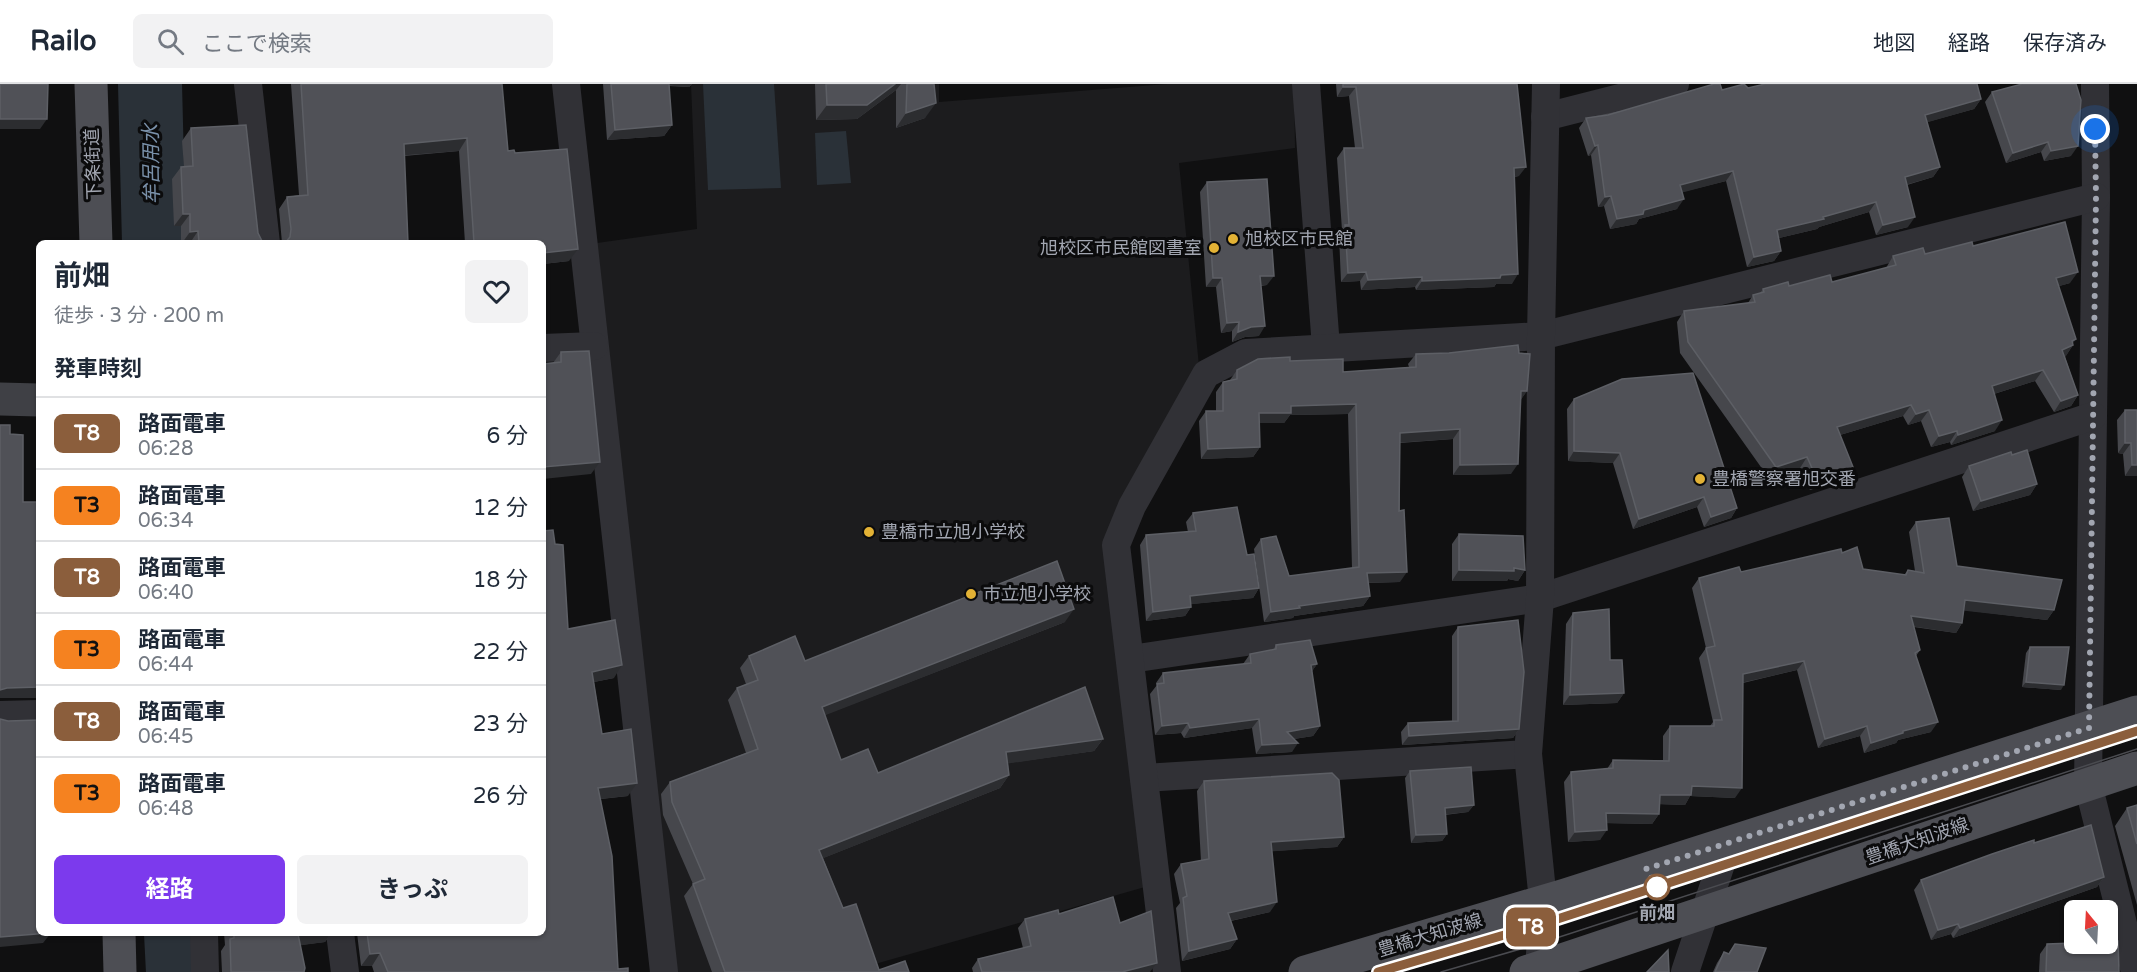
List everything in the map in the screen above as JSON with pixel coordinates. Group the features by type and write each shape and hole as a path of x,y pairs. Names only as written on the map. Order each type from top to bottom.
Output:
{"main road":[{"name":"下条街道","path":"91,84 96,240"},
{"name":"豊橋大知波線","path":"1305,972 1543,901 2137,712"},
{"name":"豊橋大知波線","path":"1535,971 2137,768"},
{"path":"119,936 120,972"}],"street":[{"path":"248,84 266,240"},
{"path":"566,84 664,972"},
{"path":"1306,84 1326,347"},
{"path":"1535,971 1543,901 1528,754 1540,598 1541,336 1546,84"},
{"path":"1545,117 1676,84"},
{"path":"2095,84 2094,416 2088,784 2135,972"},
{"path":"1167,972 1116,545 1132,506 1206,374 1246,353 1541,336 2096,197"},
{"path":"546,348 594,346"},
{"path":"0,399 36,400"},
{"path":"1131,659 1540,598 2094,416"},
{"path":"0,715 36,714"},
{"path":"1144,778 1528,754"},
{"path":"1685,972 1728,843"},
{"path":"204,936 206,972"},
{"path":"340,936 345,972"}],"shaded area":[{"name":"豊橋市立旭小学校","path":"691,84 939,84 939,102 1167,84 1294,84 1295,148 1179,163 1199,366 1112,519 1145,887 847,972 675,972 597,243 697,229"},
{"path":"703,84 774,84 781,188 708,190"},
{"path":"846,131 851,183 817,185 815,133"}],"building":[{"path":"0,84 48,84 47,119 0,119"},
{"path":"301,84 502,84 508,151 514,150 515,153 567,149 578,249 546,253 546,240 474,240 467,138 404,144 408,240 288,240 291,229 287,197 308,195"},
{"path":"611,84 669,84 672,125 615,130"},
{"path":"826,84 895,84 867,105 827,105"},
{"path":"907,84 934,84 936,103 906,113"},
{"path":"1343,84 1517,84 1526,167 1514,168 1518,274 1501,275 1500,278 1422,281 1422,277 1368,280 1366,272 1348,273 1345,225 1349,225 1344,148 1363,148 1356,87 1343,87"},
{"path":"1720,84 1722,90 1744,84 1748,88 1765,84 1977,84 1981,99 1925,115 1940,167 1905,177 1915,217 1883,225 1876,202 1823,217 1824,219 1777,230 1781,251 1754,257 1733,171 1680,185 1684,199 1644,210 1643,214 1617,219 1611,196 1605,197 1598,145 1595,146 1586,118 1608,115"},
{"path":"2022,84 2076,84 2081,100 2078,146 2051,151 2048,142 2013,153 1992,92"},
{"path":"246,125 258,233 262,240 199,240 198,231 190,232 190,214 183,214 181,167 193,166 191,128"},
{"name":"旭校区市民館","path":"1267,179 1274,276 1260,276 1265,326 1251,327 1238,332 1239,322 1227,323 1222,278 1213,278 1207,182"},
{"path":"2065,222 2078,272 2056,278 2076,339 2072,341 2073,345 2062,350 2078,395 2061,401 2043,370 1992,386 2002,420 1958,435 1957,431 1939,436 1929,410 1916,414 1911,405 1837,427 1853,467 1817,479 1807,457 1776,467 1688,342 1684,311 1755,302 1753,295 1764,292 1763,289 1788,282 1789,286 1830,275 1832,282 1896,265 1893,256 1923,248 1925,254 1972,242 1973,246"},
{"path":"1518,345 1519,353 1530,354 1527,391 1521,391 1518,464 1460,465 1460,429 1400,433 1399,511 1404,510 1407,572 1367,573 1370,596 1271,612 1261,539 1276,536 1289,576 1359,567 1356,404 1291,406 1291,413 1259,413 1260,447 1208,449 1206,411 1223,411 1223,382 1237,379 1237,370 1258,359 1290,357 1290,361 1343,359 1343,372 1416,367 1416,354 1449,353"},
{"path":"589,351 600,462 546,467 546,364 561,362 561,352"},
{"path":"1693,373 1737,508 1711,517 1704,497 1639,519 1620,453 1574,451 1574,399 1622,379"},
{"path":"2125,410 2137,410 2137,465 2132,465 2131,443 2125,443"},
{"path":"0,425 10,425 10,434 23,435 23,502 36,502 36,687 0,690"},
{"path":"2027,450 2037,484 1981,501 1969,466 2011,452 2012,455"},
{"path":"1237,507 1247,555 1254,554 1259,588 1190,596 1191,607 1153,612 1146,535 1196,531 1193,513"},
{"path":"1949,518 1957,566 2062,580 2054,610 1965,600 1962,623 1911,616 1920,650 1915,653 1938,722 1903,731 1903,733 1871,743 1867,726 1825,739 1804,661 1743,674 1742,788 1692,786 1691,795 1660,795 1659,814 1606,813 1607,830 1575,832 1571,772 1613,768 1613,760 1669,761 1670,726 1714,726 1714,720 1722,720 1706,648 1715,646 1699,578 1739,567 1741,572 1841,549 1842,553 1857,547 1863,569 1906,575 1908,570 1924,573 1916,522"},
{"path":"553,530 555,544 563,545 568,629 615,620 622,665 592,672 602,734 631,729 637,783 598,788 612,856 618,969 628,968 628,972 388,972 380,953 370,954 367,936 546,936 546,531"},
{"path":"1459,534 1523,536 1525,570 1514,568 1514,571 1459,570"},
{"path":"1057,561 1074,609 822,707 841,760 868,749 878,773 1085,687 1103,739 1006,752 1009,775 819,850 843,908 856,904 879,970 905,961 909,972 725,972 693,884 705,879 672,802 670,782 758,749 737,688 758,680 749,656 795,636 805,661"},
{"path":"1609,609 1610,660 1622,660 1624,693 1570,695 1573,613"},
{"path":"1518,620 1524,672 1519,729 1409,736 1408,723 1458,721 1458,627"},
{"path":"1310,640 1317,664 1311,665 1320,726 1287,732 1298,743 1262,745 1259,719 1190,728 1188,723 1162,726 1157,684 1164,683 1163,673 1251,663 1250,654 1276,649 1276,645"},
{"path":"2030,647 2069,647 2064,685 2026,682"},
{"path":"0,719 36,720 36,934 0,937"},
{"path":"1471,767 1474,805 1445,808 1447,834 1416,835 1410,771"},
{"path":"1332,773 1339,780 1344,837 1271,842 1277,902 1228,913 1237,939 1189,951 1183,898 1187,896 1181,864 1209,859 1204,781"},
{"path":"2137,805 2137,844 2127,808"},
{"path":"2091,825 2104,877 1960,928 1958,924 1938,930 1921,880 2034,840 2034,843"},
{"path":"1113,897 1120,923 1151,911 1157,963 1122,972 982,972 978,959 1031,946 1025,919 1058,910 1059,914"},
{"path":"234,936 298,936 304,972 231,972 230,939"},
{"path":"2118,941 2119,972 2046,972 2047,944 2064,943 2064,954 2118,954"},
{"path":"1735,944 1766,948 1757,972 1715,972 1724,952 1729,954"},
{"path":"1668,950 1669,972 1647,972"}],"waterway":[{"name":"牟呂用水","path":"150,84 154,240"},
{"name":"牟呂用水","path":"176,936 178,972"}],"tram line":[{"path":"1377,972 1542,924 2137,731"},
{"name":"T8","path":"1378,972 1542,924 2137,731"},
{"path":"1441,972 1541,943 2137,749"}],"place":[{"name":"旭校区市民館","path":"1233,239"},
{"name":"旭校区市民館図書室","path":"1214,248"},
{"name":"豊橋警察署旭交番","path":"1700,479"},
{"name":"豊橋市立旭小学校","path":"869,532"},
{"name":"市立旭小学校","path":"971,594"},
{"name":"前畑","path":"1657,887"}],"route":[{"path":"1657,887 1646,869 2089,728 2095,129"}]}
